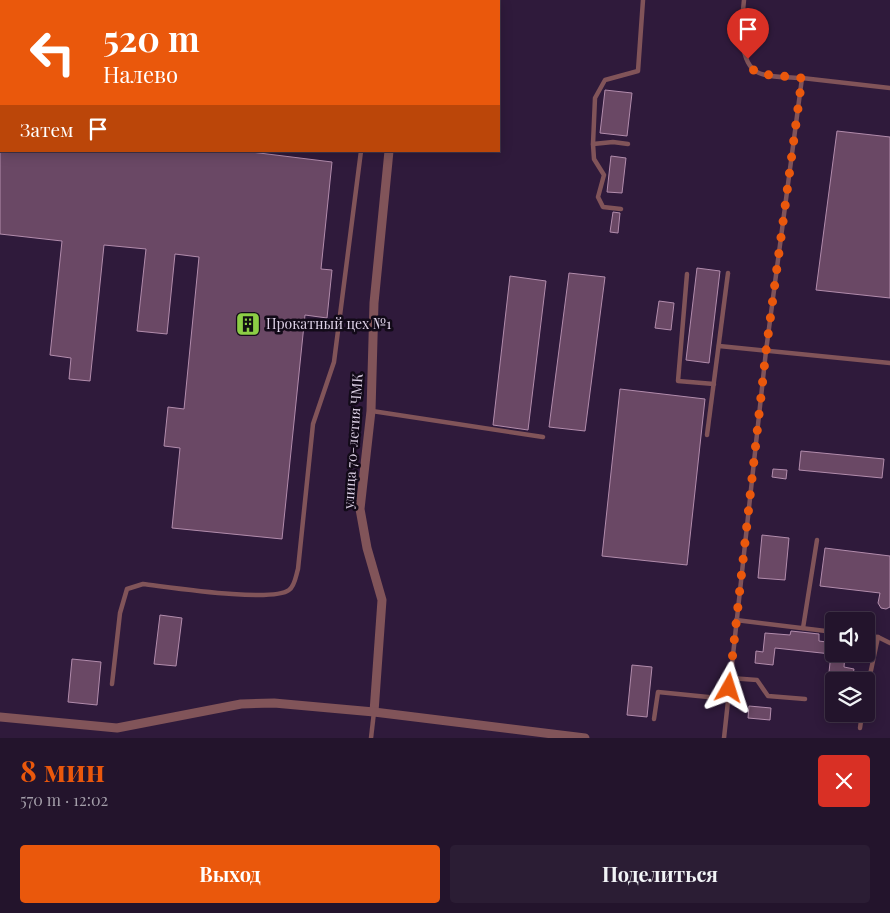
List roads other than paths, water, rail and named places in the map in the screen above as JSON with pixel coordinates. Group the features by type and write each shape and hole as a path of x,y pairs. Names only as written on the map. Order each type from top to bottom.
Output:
{"street":[{"name":"улица 70-летия ЧМК","path":"374,712 382,600 367,548 360,509 371,411 374,303 389,152"},
{"path":"0,717 117,728 241,704 274,703 374,712 585,738"}],"lane":[{"path":"620,210 603,207 598,197 604,175 594,158 596,98 605,80 638,71 643,0"},
{"path":"744,0 741,33 744,48 752,69 760,74 890,88"},
{"path":"724,738 766,351 802,78"},
{"path":"594,144 613,142 628,144"},
{"path":"112,684 120,613 127,589 143,584 268,596 289,590 293,586 298,569 313,424 334,362 361,152"},
{"path":"707,435 728,273"},
{"path":"687,274 678,381 714,384"},
{"path":"719,346 890,363"},
{"path":"371,411 543,437"},
{"path":"803,628 816,540"},
{"path":"736,620 825,631"},
{"path":"875,637 890,643"},
{"path":"871,672 878,637"},
{"path":"730,678 757,680 768,696 805,699"},
{"path":"654,719 658,692 728,699"},
{"path":"371,738 374,712"},
{"path":"860,728 861,722"}],"place":[{"name":"Прокатный цех №1","path":"248,324"}]}
